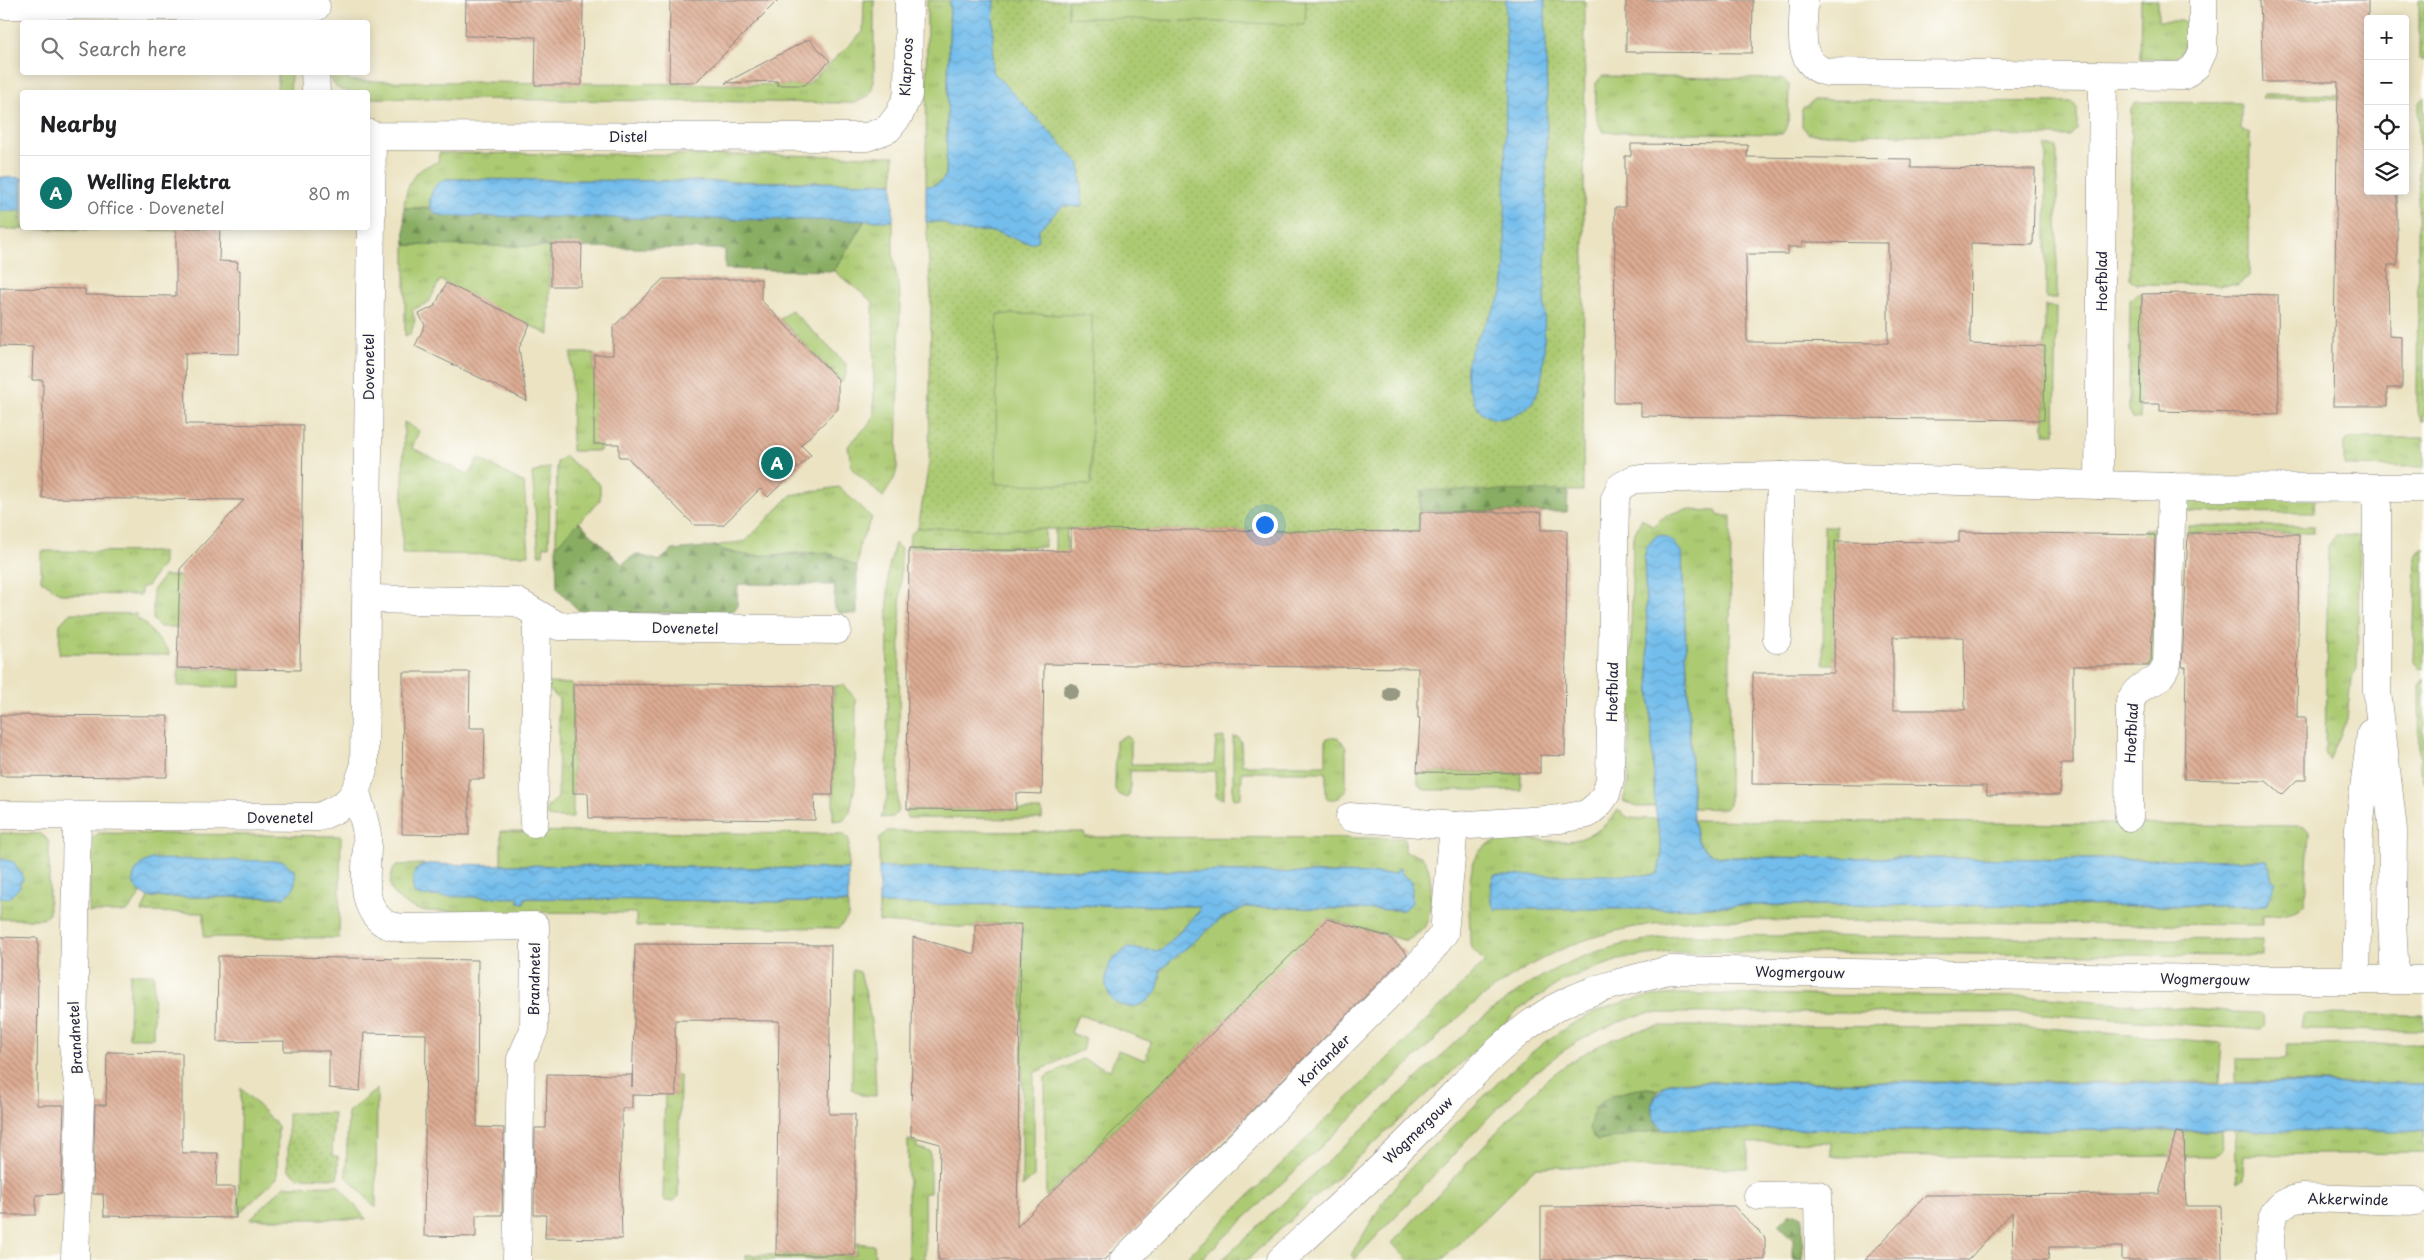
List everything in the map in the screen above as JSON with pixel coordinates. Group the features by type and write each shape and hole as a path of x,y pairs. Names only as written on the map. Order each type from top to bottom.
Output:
{"street":[{"name":"Klaproos","path":"888,129 899,115 908,95 909,0"},
{"path":"1804,0 1804,52 1808,63 1817,70 1827,72 2103,77 2183,76 2196,66 2203,51 2203,0"},
{"path":"0,5 316,10"},
{"path":"315,75 316,90"},
{"name":"Hoefblad","path":"2099,485 2103,77"},
{"name":"Distel","path":"370,135 867,137 888,129"},
{"name":"Dovenetel","path":"0,815 318,817 340,808 356,792 364,767 369,230"},
{"path":"1776,639 1781,476"},
{"name":"Hoefblad","path":"1350,817 1454,826 1560,819 1587,814 1599,804 1606,794 1610,779 1615,499 1620,487 1634,479 1781,476 2172,487 2424,488"},
{"name":"Hoefblad","path":"2129,817 2130,702 2136,690 2143,684 2155,682 2162,677 2167,664 2172,487"},
{"path":"2377,488 2377,692 2393,830 2392,920 2395,979"},
{"name":"Dovenetel","path":"367,599 517,602 558,626 837,630"},
{"path":"534,823 537,614"},
{"path":"2356,980 2359,829 2377,692"},
{"name":"Brandnetel","path":"356,792 366,833 365,879 368,901 374,914 385,924 402,928 535,926 534,1030 521,1059 517,1260"},
{"name":"Brandnetel","path":"75,1260 80,1099 73,1044 77,816"},
{"name":"Koriander","path":"1124,1260 1424,959 1444,933 1454,826"},
{"name":"Wogmergouw","path":"1281,1260 1418,1131 1501,1046 1544,1014 1566,1003 1618,983 1669,970 2424,980"},
{"path":"1758,1196 1818,1196 1819,1260"},
{"name":"Akkerwinde","path":"2270,1260 2270,1225 2276,1210 2288,1200 2302,1198 2415,1200"}],"green space":[{"path":"864,0 874,0 874,81 870,95 855,103 370,98 370,90 343,90 338,88 334,85 331,75 346,75 351,81 807,85 863,32"},
{"path":"927,0 950,0 946,175 938,184 926,186"},
{"path":"992,0 1585,0 1583,491 1421,490 1418,532 918,528 929,463 931,298 926,215 991,216"},
{"path":"1068,0 1306,0 1305,25 1068,17"},
{"path":"2141,0 2158,0 2158,21 2182,21 2188,24 2185,46 2176,56 2161,59 2140,59"},
{"path":"2419,0 2424,0 2424,61 2419,58"},
{"path":"278,75 291,75 290,90 277,90"},
{"path":"1602,76 1782,79 1789,85 1788,125 1782,134 1603,132 1596,115 1596,83"},
{"path":"2264,94 2364,95 2364,99 2262,98"},
{"path":"2424,97 2424,421 2422,421 2417,412 2419,102"},
{"path":"1814,100 2072,102 2077,108 2077,129 2070,136 1809,134 1802,126 1802,109"},
{"path":"2136,102 2241,103 2241,129 2250,133 2249,276 2237,285 2136,284 2130,279 2131,109"},
{"path":"2046,147 2057,147 2057,298 2046,298"},
{"path":"439,153 894,156 893,183 446,179 430,198 430,208 404,208 412,179 422,169 438,162"},
{"path":"404,208 430,208 436,214 865,220 834,271 725,269 725,249 405,245"},
{"path":"0,211 20,211 20,229 0,229"},
{"path":"865,220 893,221 893,254 900,297 897,469 894,479 883,497 852,469 848,446 871,422 874,414 873,302 834,271"},
{"path":"120,230 240,230 240,231"},
{"path":"405,245 550,246 549,335 440,280 429,302 412,310 415,320 411,333 405,336"},
{"path":"2137,293 2142,293 2140,419 2133,418 2129,410 2130,300"},
{"path":"2045,306 2057,307 2055,434 2044,434"},
{"path":"791,310 846,364 847,372 842,382 780,319"},
{"path":"997,314 1092,315 1091,485 996,484"},
{"path":"571,353 594,353 595,443 600,443 600,451 572,451"},
{"path":"404,422 419,431 412,448 469,475 478,458 524,483 529,555 402,554"},
{"path":"2348,438 2424,438 2424,467 2344,466 2344,444"},
{"path":"565,456 600,485 600,500 556,546 557,462"},
{"path":"550,467 549,546 544,546 543,555 539,555 532,473"},
{"path":"1429,483 1561,484 1568,492 1567,512 1420,511 1422,492"},
{"path":"839,487 872,518 860,543 857,567 838,557 825,553 755,555 728,551 715,546 746,541 791,495"},
{"path":"2315,497 2314,513 2188,512 2190,500"},
{"path":"1686,510 1716,511 1719,516 1731,516 1729,805 1725,809 1693,808 1682,554 1644,558 1655,807 1637,807 1623,801 1628,784 1633,537 1642,518 1653,527 1668,515"},
{"path":"579,522 622,564 636,554 659,561 673,550 715,546 727,552 755,556 827,553 857,567 857,614 839,613 834,607 835,585 738,584 737,607 731,613 581,613 557,588 556,546"},
{"path":"921,525 1045,526 1045,547 909,547 910,535"},
{"path":"1055,526 1067,526 1067,663 1055,649"},
{"path":"1824,526 1836,526 1835,664 1823,664"},
{"path":"2188,526 2314,526 2314,533 2188,533"},
{"path":"2144,529 2155,529 2158,534 2158,656 2151,667 2143,666"},
{"path":"2336,535 2360,536 2357,669 2351,679 2347,719 2329,760 2325,753 2328,546"},
{"path":"895,543 901,549 898,811 893,817 881,818 887,797 888,570"},
{"path":"2424,548 2424,669 2420,668 2413,660 2416,554"},
{"path":"41,551 163,552 163,564 147,586 141,587 141,595 61,594 41,580"},
{"path":"163,576 181,576 179,627 160,627 153,620 153,591"},
{"path":"70,613 137,614 138,620 141,620 169,651 169,655 59,654 60,624"},
{"path":"178,669 241,669 241,687 178,686"},
{"path":"2424,679 2424,784 2420,770 2419,686"},
{"path":"548,683 573,684 573,818 552,818 546,814 546,808 558,798 559,699 547,688"},
{"path":"843,685 856,699 855,785 850,812 843,820 833,821 834,686"},
{"path":"1126,735 1131,739 1131,764 1214,764 1216,738 1224,737 1224,799 1216,797 1215,771 1130,771 1130,794 1127,798 1117,794 1115,789 1116,741"},
{"path":"1233,737 1238,737 1241,742 1242,765 1326,765 1326,739 1330,737 1340,739 1346,748 1346,791 1339,798 1328,800 1326,797 1326,772 1242,772 1241,798 1233,799"},
{"path":"1417,772 1521,773 1521,790 1425,790 1418,785"},
{"path":"907,809 1042,810 1042,819 907,818"},
{"path":"1618,810 1629,818 1657,819 1662,853 1658,873 1654,875 1591,876 1491,883 1491,903 1664,909 1745,905 2265,906 2273,888 2267,860 1719,857 1702,847 1696,834 1693,820 2305,827 2309,832 2305,902 2292,912 2262,915 2262,925 1695,920 1631,928 1576,943 1525,969 1472,1005 1200,1260 1184,1260 1485,962 1471,948 1469,911 1469,888 1472,867 1475,858 1483,848 1494,842 1508,839 1567,841 1579,839 1601,828"},
{"path":"501,831 843,834 849,839 848,869 501,865"},
{"path":"887,831 1084,832 1085,837 1405,838 1405,852 1423,858 1427,864 1431,881 1430,911 1424,928 1407,941 1328,919 1046,1197 1045,1077 1082,1059 1110,1070 1118,1050 1145,1060 1151,1042 1078,1014 1071,1033 1086,1039 1082,1050 1034,1073 1034,1177 1022,1187 1022,924 976,924 975,928 879,922 879,904 1198,906 1200,910 1161,951 1127,948 1111,961 1161,980 1160,970 1221,919 1245,907 1403,910 1401,869 1397,869 1396,873 1390,874 879,867 879,839"},
{"path":"0,833 40,834 49,842 49,914 43,919 0,919 0,898 9,898 20,873 3,859 0,859"},
{"path":"99,833 341,836 339,938 204,937 204,913 142,912 148,897 283,897 136,887 141,894 127,912 89,912 91,844 92,838"},
{"path":"425,864 415,871 413,887 519,898 524,903 524,898 848,903 848,917 839,928 636,926 636,913 422,911 399,900 391,889 390,882 396,865"},
{"path":"1684,935 2262,940 2262,956 1669,952 1621,959 1564,980 1521,1008 1247,1260 1222,1260 1476,1023 1526,986 1549,972 1597,952 1652,939"},
{"path":"853,970 860,972 871,1019 876,1096 861,1095 852,1089"},
{"path":"130,974 154,974 153,1038 129,1038"},
{"path":"1682,994 2047,997 2260,1013 2263,1015 2264,1027 2261,1030 2029,1013 1648,1013 1589,1035 1564,1050 1542,1067 1499,1106 1355,1259 1351,1255 1374,1216 1408,1171 1489,1091 1537,1049 1561,1031 1587,1016 1616,1005 1647,997"},
{"path":"2303,1015 2424,1015 2424,1031 2305,1030 2301,1027"},
{"path":"1659,1026 2036,1027 2222,1043 2219,1082 1670,1082 1658,1090 1647,1088 1592,1136 1597,1141 1663,1129 2221,1131 2222,1150 2214,1156 1836,1157 1831,1155 1831,1142 1748,1143 1748,1168 1536,1167 1442,1260 1408,1260 1392,1243 1539,1087 1552,1076 1566,1065 1595,1048 1626,1035"},
{"path":"2424,1044 2424,1084 2235,1082 2235,1059 2286,1059 2287,1045"},
{"path":"665,1075 680,1075 678,1197 674,1201 663,1201"},
{"path":"241,1088 278,1126 277,1178 238,1215"},
{"path":"1647,1088 1658,1090 1653,1101 1652,1111 1655,1121 1663,1129 1597,1141 1589,1129 1594,1111 1599,1104 1612,1096"},
{"path":"377,1089 376,1208 346,1176 348,1112"},
{"path":"288,1113 334,1113 332,1156 338,1156 338,1178 298,1177 288,1169"},
{"path":"2235,1128 2424,1131 2424,1153 2244,1155 2243,1179 2237,1183"},
{"path":"908,1140 917,1143 917,1148 930,1151 930,1193 924,1193 925,1260 908,1260"},
{"path":"338,1185 366,1219 250,1219 284,1186"},
{"path":"1795,1213 1802,1216 1803,1260 1793,1260 1793,1239 1778,1225 1789,1214"},
{"path":"857,1243 874,1245 875,1260 746,1260 746,1255 856,1255"}],"water":[{"path":"950,0 994,0 992,71 1080,164 1082,207 1063,206 1038,230 1039,240 1032,243 993,232 961,231 943,222 926,222 926,186 938,184 946,175"},
{"path":"1506,0 1545,0 1547,98 1543,371 1538,392 1531,404 1517,413 1502,419 1493,418 1480,411 1469,388 1467,368 1473,346 1501,296 1504,283"},
{"path":"0,177 20,178 20,211 0,211"},
{"path":"446,179 893,183 893,221 447,216 436,214 430,208 433,190"},
{"path":"1657,535 1672,541 1682,554 1693,820 1698,839 1706,850 1719,857 2267,860 2272,879 2276,881 2266,906 1745,905 1664,909 1495,909 1491,901 1490,892 1494,875 1654,875 1658,873 1662,853 1655,807 1644,558 1647,546"},
{"path":"0,859 14,862 20,873 22,873 23,881 20,882 20,887 9,898 0,898"},
{"path":"151,859 283,861 295,871 295,884 292,890 283,897 148,897 136,888 133,878 139,867"},
{"path":"425,864 848,869 848,903 525,898 524,903 518,902 519,898 421,896 414,893 413,879 417,869"},
{"path":"879,867 1390,874 1396,873 1396,869 1401,869 1402,874 1412,881 1412,903 1403,910 1245,907 1221,919 1160,970 1159,984 1154,995 1136,1006 1125,1006 1116,1003 1109,995 1106,978 1111,961 1127,948 1161,951 1200,911 1198,906 879,904"},
{"path":"1670,1082 2424,1084 2424,1131 1663,1129 1653,1117 1653,1104 1659,1092"}],"building":[{"path":"466,0 583,0 582,85 535,85 536,37 465,36"},
{"path":"670,0 778,0 696,82 669,82"},
{"path":"1626,0 1753,0 1752,53 1626,52"},
{"path":"2260,0 2368,0 2368,15 2364,15 2364,195 2397,195 2397,265 2388,265 2389,336 2402,337 2402,388 2387,388 2387,406 2333,406 2338,82 2263,82"},
{"path":"809,39 830,61 805,85 777,85 777,81 725,83"},
{"path":"1631,144 1748,145 1747,157 1911,159 1911,168 2035,169 2033,245 1971,243 1970,344 2045,346 2044,420 1641,416 1641,403 1614,403 1615,207 1625,207 1625,156 1631,156","holes":["1802,242 1888,243 1888,343 1747,342 1746,254 1788,254 1788,247 1802,247"]},
{"path":"176,230 220,230 219,261 238,262 237,270 240,270 239,354 185,353 186,424 303,425 300,670 177,668 180,569 244,500 42,498 43,380 32,380 33,347 0,346 0,288 85,289 85,295 176,296"},
{"path":"551,244 582,244 581,286 551,286"},
{"path":"663,279 761,279 761,300 838,379 838,409 801,445 811,455 768,497 760,489 723,525 694,525 627,457 619,457 619,444 594,444 594,355 613,355 613,327"},
{"path":"446,283 530,324 519,348 527,401 415,346 425,325 419,314 435,306"},
{"path":"2142,294 2278,295 2279,414 2160,411 2160,404 2140,404"},
{"path":"1420,512 1542,512 1541,530 1567,530 1565,756 1540,755 1540,773 1417,772 1420,718 1418,718 1418,668 1044,664 1042,794 1016,793 1016,810 907,809 909,549 1071,551 1071,529 1420,532"},
{"path":"1959,532 2155,535 2151,660 2148,666 2073,666 2073,763 2061,763 2060,795 1987,795 1986,786 1752,784 1753,673 1834,673 1835,541 1959,542","holes":["1893,637 1964,637 1965,710 1893,710"]},
{"path":"2188,533 2299,534 2297,718 2306,718 2306,780 2297,780 2282,795 2266,781 2184,779 2186,667 2182,667"},
{"path":"403,672 470,672 469,728 485,728 484,779 469,779 469,835 402,834"},
{"path":"573,684 833,686 833,795 814,795 815,820 589,818 588,793 573,793"},
{"path":"0,715 168,716 167,777 0,776"},
{"path":"1327,919 1389,937 1407,954 1104,1260 938,1260 940,1144 911,1136 913,937 975,954 975,924 1021,924 1017,1227"},
{"path":"0,937 38,938 37,1105 64,1105 61,1194 36,1195 36,1215 0,1215"},
{"path":"635,944 831,945 829,1114 855,1114 855,1255 776,1255 779,1021 675,1020 676,1096 632,1095 632,1108 622,1108 622,1153 620,1153 622,1239 545,1238 546,1215 534,1215 535,1128 546,1128 547,1074 632,1075 632,1087"},
{"path":"218,956 478,960 477,1127 504,1128 502,1215 476,1215 476,1237 424,1236 426,1034 364,1033 360,1091 329,1088 329,1051 284,1051 284,1041 217,1042"},
{"path":"107,1052 182,1053 182,1153 218,1153 216,1187 235,1187 236,1218 104,1216 103,1194 93,1194 95,1105 106,1105"},
{"path":"2176,1132 2184,1133 2186,1206 2221,1206 2222,1260 2122,1260 2122,1247 2049,1247 2048,1260 2013,1260 2012,1212 1968,1260 1865,1260 1926,1195 2159,1194"},
{"path":"1734,1206 1765,1238 1765,1260 1666,1258 1541,1260 1541,1207"}],"place":[{"name":"Welling Elektra","path":"777,463"}]}
